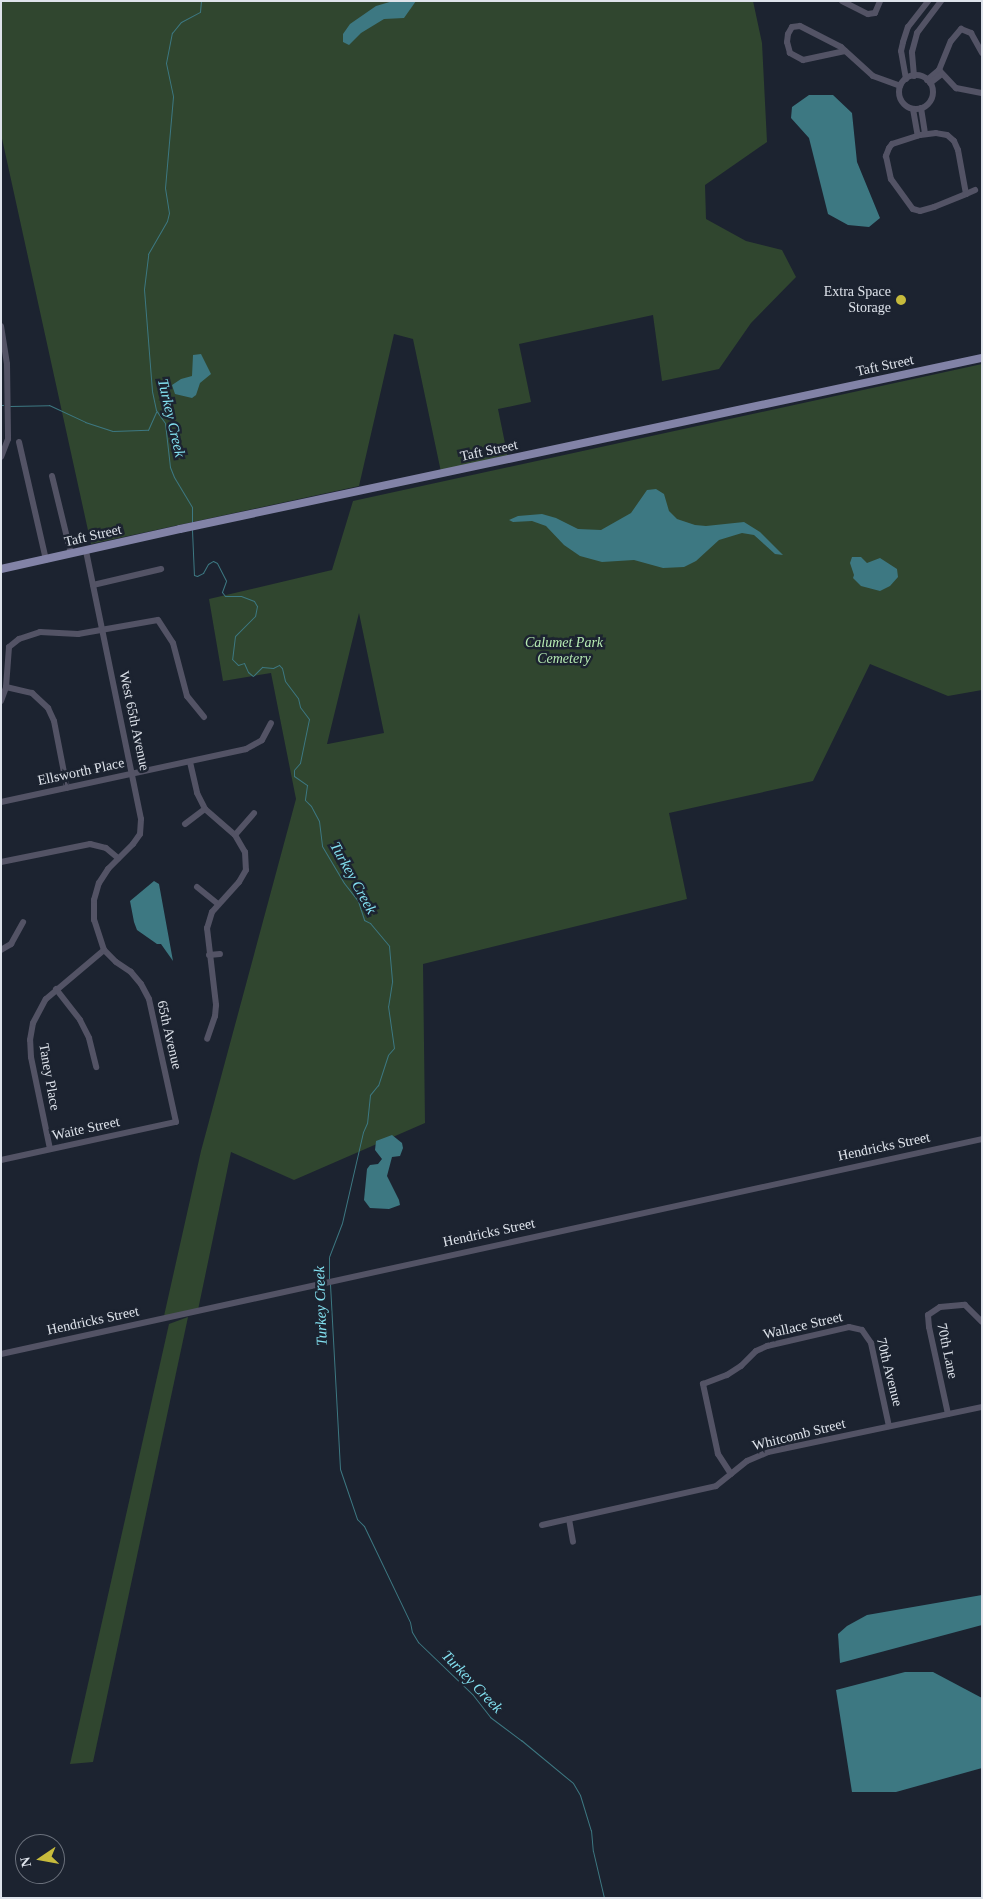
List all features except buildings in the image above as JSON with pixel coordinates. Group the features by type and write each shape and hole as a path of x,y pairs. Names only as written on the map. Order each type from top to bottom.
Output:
{"main road":[{"name":"Taft Street","path":"1,569 206,523 982,358"}],"street":[{"path":"842,1 868,14 875,13 880,1"},
{"path":"906,79 901,51 903,42 908,27 928,1"},
{"path":"914,76 912,52 915,38 923,23 941,1"},
{"path":"845,51 803,60 790,53 787,42 788,34 792,27 800,26 845,51 873,76 900,86"},
{"path":"928,81 940,72 951,41 961,30 971,33 982,53"},
{"path":"940,72 956,88 982,93"},
{"path":"914,76 928,81 932,98 921,108 913,108 901,100 900,86 906,79 914,76"},
{"path":"913,108 922,135"},
{"path":"921,108 922,135"},
{"path":"966,194 954,141 947,135 922,135 892,144 886,156 891,179 906,202 913,209 920,210 966,194 975,190"},
{"path":"1,326 8,439 1,457"},
{"path":"19,442 46,560"},
{"path":"52,476 71,554"},
{"name":"West 65th Avenue","path":"86,550 141,819 140,834 128,851 118,858 99,883 94,900 94,920 104,950"},
{"path":"94,585 161,569"},
{"path":"1,701 6,687 9,647 19,639 40,632 78,634 158,620 173,643 187,696 204,717"},
{"path":"6,687 32,693 48,708 54,721 67,788"},
{"name":"Ellsworth Place","path":"2,800 190,762 256,746 268,732 271,723"},
{"path":"190,762 197,793 204,809 235,835 245,852 246,870 239,882 212,912 207,928 216,1005 215,1016 207,1039"},
{"path":"185,824 204,809"},
{"path":"235,835 254,813"},
{"path":"1,862 90,844 106,848 118,858"},
{"path":"197,887 218,904"},
{"path":"1,950 11,944 23,922"},
{"name":"Taney Place","path":"50,1149 31,1058 30,1040 39,1009 56,989 104,950"},
{"name":"65th Avenue","path":"104,950 136,978 149,999 176,1122"},
{"path":"209,955 220,954"},
{"path":"56,989 80,1020 89,1038 96,1068"},
{"name":"Waite Street","path":"1,1160 176,1122"},
{"name":"Hendricks Street","path":"1,1354 982,1139"},
{"name":"70th Lane","path":"948,1414 928,1315 940,1308 959,1304 965,1305 974,1312 982,1322"},
{"name":"Wallace Street","path":"731,1474 718,1454 703,1384 727,1375 741,1366 756,1351 767,1346 849,1327 859,1328"},
{"name":"70th Avenue","path":"859,1328 866,1333 871,1342 889,1426"},
{"name":"Whitcomb Street","path":"542,1525 716,1486 747,1461 768,1452 982,1407"},
{"path":"569,1519 573,1542"}],"green space":[{"path":"1,1 753,1 762,43 767,142 705,185 706,219 746,241 782,250 796,277 751,323 719,369 662,381 653,315 519,344 531,402 498,409 508,458 441,472 413,339 394,334 359,486 91,544 1,134"},
{"name":"Calumet Park Cemetery","path":"982,364 982,690 948,696 870,664 813,781 669,813 687,899 423,964 425,1123 294,1180 231,1152 198,1310 164,1316 201,1151 296,799 271,673 223,681 209,599 332,570 353,501","holes":["359,613 384,733 327,744"]},
{"path":"188,1317 93,1762 70,1764 169,1324"}],"water":[{"path":"393,1 416,1 404,18 384,19 361,33 349,45 343,42 343,34 350,24 376,6"},
{"path":"809,95 833,95 852,113 857,162 880,218 869,227 848,225 828,214 809,138 791,118 792,107"},
{"path":"201,354 211,374 200,383 196,395 192,398 175,394 172,385 181,379 192,376 193,355"},
{"path":"656,489 664,494 669,511 677,519 695,525 706,526 744,522 760,532 783,555 775,554 754,535 742,533 719,540 696,561 684,567 663,568 634,560 602,562 580,556 564,545 546,526 532,521 513,522 509,520 518,516 542,514 556,518 578,529 601,530 631,513 647,490"},
{"path":"852,557 861,557 867,563 880,558 897,569 898,577 890,586 880,591 861,586 853,578 854,575 850,563"},
{"path":"154,881 159,884 173,961 161,944 157,944 137,930 134,922 130,901"},
{"path":"392,1135 402,1143 403,1148 400,1156 392,1157 387,1176 400,1205 389,1209 370,1208 364,1200 367,1169 370,1165 378,1164 382,1159 375,1150 376,1141"},
{"path":"982,1595 982,1625 840,1663 838,1634 847,1626 867,1615"},
{"path":"905,1672 933,1672 982,1698 982,1768 896,1792 852,1792 836,1690"}],"waterway":[{"name":"Turkey Creek","path":"192,523 192,507 170,467 165,423 156,410 152,391 144,289 148,254 167,221 169,213 165,188 173,96 166,63 172,33 181,22 200,12 201,1"},
{"path":"10,406 49,405 85,422 113,431 148,430 156,412"},
{"name":"Turkey Creek","path":"192,530 194,575 197,576 203,573 208,564 213,561 217,563 226,581 222,592 225,596 241,596 254,601 257,606 255,616 235,636 232,659 238,665 244,663 248,672 253,676 262,667 273,668 279,665 282,668 285,681 298,698 300,707 309,719 300,763 294,770 294,776 307,785 305,800 311,806 319,821 322,846 344,883 358,901 364,920 370,923 389,946 392,982 388,1006 394,1048 388,1055 378,1085 370,1095 367,1123 363,1132 342,1223 329,1257 329,1280"},
{"name":"Turkey Creek","path":"330,1284 340,1469 357,1519 364,1526 418,1642 473,1695 490,1717 573,1783 580,1795 591,1830 593,1851 604,1898"}],"place":[{"name":"Extra Space Storage","path":"901,300"}]}
